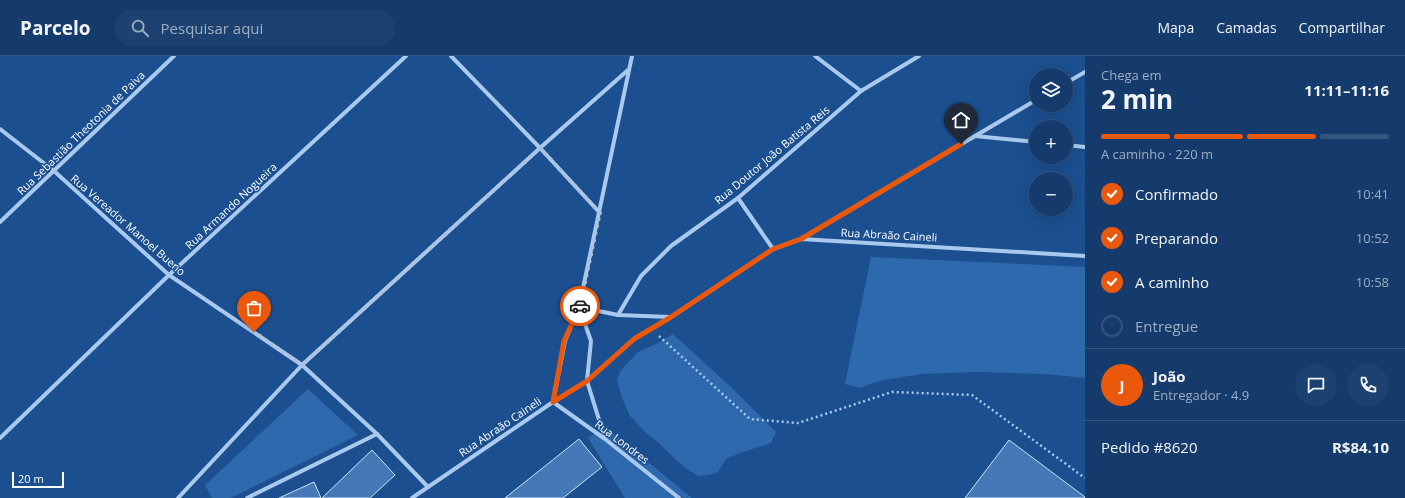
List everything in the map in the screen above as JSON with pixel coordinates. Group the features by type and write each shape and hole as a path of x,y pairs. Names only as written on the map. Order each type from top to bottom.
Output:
{"street":[{"name":"Rua Sebastião Theotonia de Paiva","path":"0,222 174,56"},
{"name":"Rua Armando Nogueira","path":"0,438 169,275 406,56"},
{"path":"451,56 540,148 600,213"},
{"path":"553,402 564,341 579,307 632,56"},
{"path":"815,56 861,91"},
{"name":"Rua Doutor João Batista Reis","path":"618,315 641,276 671,246 738,198 861,91 919,56"},
{"path":"178,498 302,365 540,148 628,70"},
{"path":"1073,79 1085,72"},
{"path":"801,239 1029,104"},
{"name":"Rua Vereador Manoel Bueno","path":"0,130 54,171 169,275 302,365 377,434 428,487"},
{"path":"974,136 1029,141"},
{"path":"1073,146 1085,147"},
{"path":"738,198 773,249"},
{"name":"Rua Abraão Caineli","path":"412,498 553,402 587,381 634,339 671,317 773,249 801,239 1085,256"},
{"path":"579,307 618,315 671,317"},
{"path":"579,307 591,341 587,381 605,439"},
{"name":"Rua Londres","path":"553,402 605,439 680,498"},
{"path":"247,498 377,434"}],"path":[{"path":"651,329 750,419 798,423 892,392 972,395 1085,478"}],"shaded area":[{"path":"871,257 1085,267 1085,378 1045,374 978,372 922,374 879,381 860,388 845,384"},
{"path":"673,334 732,388 776,432 771,443 726,459 718,472 698,476 674,458 646,433 630,416 622,398 617,380 621,370 638,352"},
{"path":"308,389 358,435 231,498 212,498 205,485"},
{"path":"605,427 692,498 625,498 588,438"}],"building":[{"path":"579,439 602,467 563,498 505,498"},
{"path":"1009,440 1085,497 1085,498 965,498"},
{"path":"372,450 395,475 370,498 322,498"},
{"path":"314,482 321,498 279,498"}],"way so far":[{"path":"254,332 302,365 540,148 600,213 580,306"}],"route":[{"path":"580,306 564,341 553,402 587,381 634,339 671,317 773,249 801,239 961,144"}]}
